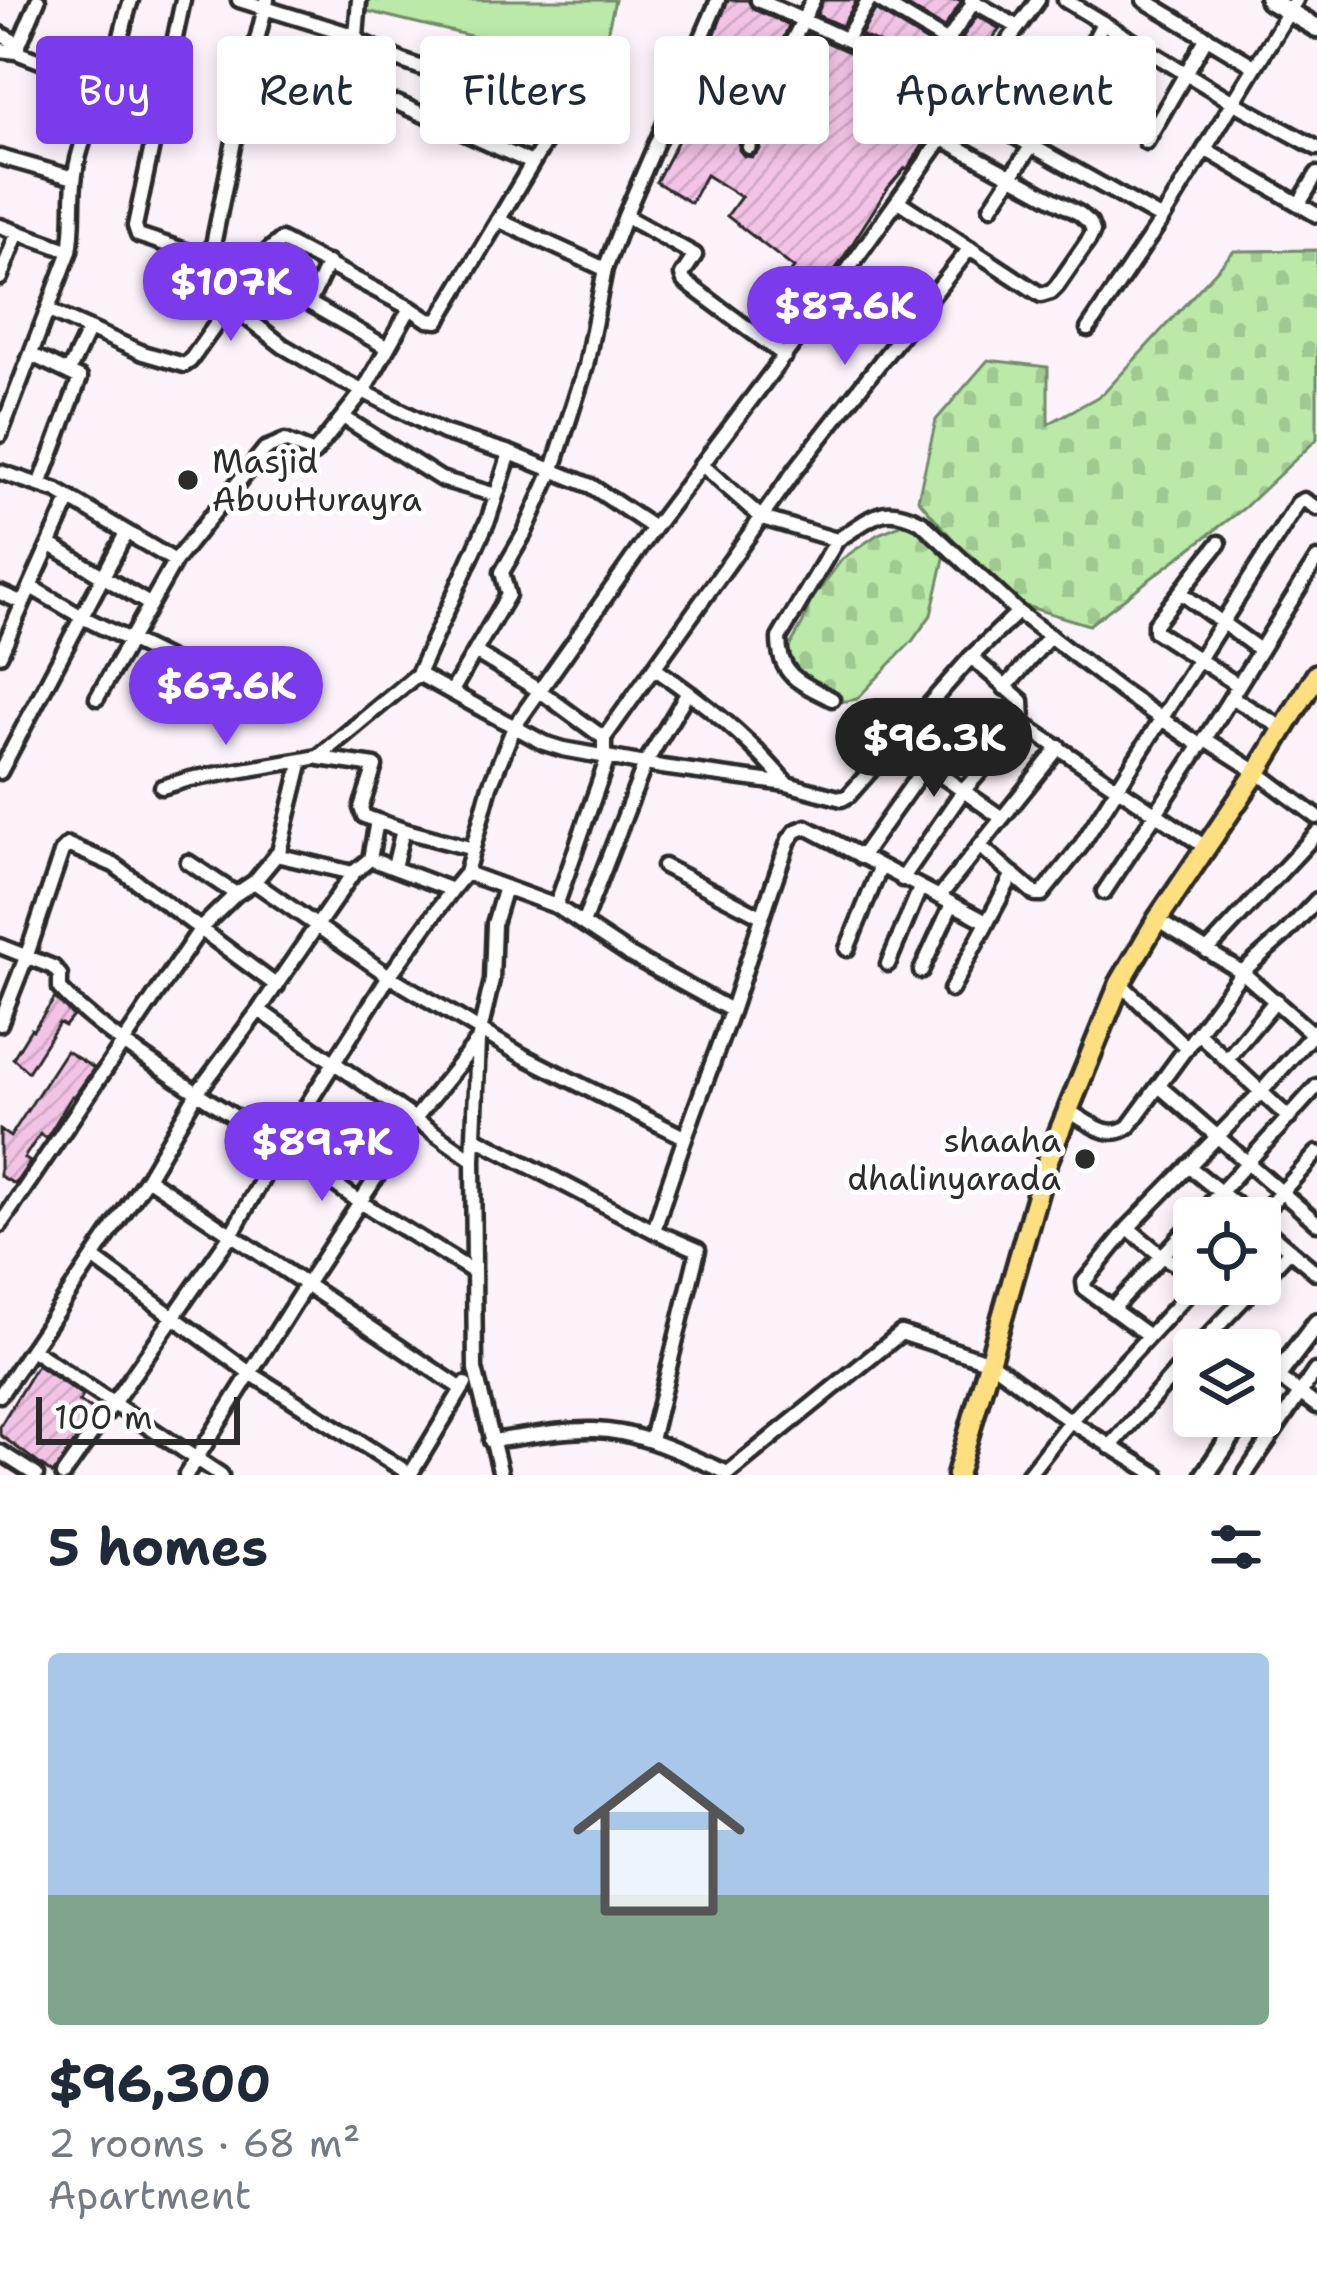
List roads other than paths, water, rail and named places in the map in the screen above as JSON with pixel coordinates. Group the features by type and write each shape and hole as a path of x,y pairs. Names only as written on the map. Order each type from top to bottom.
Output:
{"main road":[{"path":"957,1475 1045,1167 1120,983 1317,674"}],"street":[{"path":"18,48 38,0"},
{"path":"121,36 130,0"},
{"path":"183,0 134,226 138,236 186,251"},
{"path":"239,0 266,4 356,36 359,0"},
{"path":"452,691 508,595 502,572 553,470 586,366 605,269 718,0"},
{"path":"758,0 853,42"},
{"path":"749,148 813,0"},
{"path":"846,39 874,0 934,36"},
{"path":"952,36 973,0 1018,27"},
{"path":"1011,36 1038,0"},
{"path":"1065,0 1317,148"},
{"path":"1144,0 1254,66"},
{"path":"1268,0 1293,6 1317,28"},
{"path":"212,250 266,4"},
{"path":"1088,329 1293,6"},
{"path":"1096,36 1103,23"},
{"path":"0,34 36,58"},
{"path":"1156,126 1207,38"},
{"path":"0,50 18,48"},
{"path":"49,311 143,353 184,364 281,240 428,320 439,321 554,122 547,112 396,58"},
{"path":"397,104 532,163"},
{"path":"0,434 70,251 74,178 82,144"},
{"path":"64,1475 232,1233 389,976 466,873 490,786 514,727 700,464 785,356 937,144"},
{"path":"898,201 1041,295 1057,286 1090,238 1090,223 952,144"},
{"path":"992,207 1032,145 1162,219"},
{"path":"1205,149 1317,215"},
{"path":"0,157 74,178"},
{"path":"1298,204 1317,174"},
{"path":"625,217 695,254 682,275 684,281 785,356"},
{"path":"498,220 605,269"},
{"path":"0,226 70,251"},
{"path":"0,278 18,232"},
{"path":"556,906 606,757 604,738 796,469 970,248"},
{"path":"328,263 310,303 386,347"},
{"path":"230,304 283,346 339,379 443,432 591,486 654,529"},
{"path":"97,698 175,561 265,449 285,441 314,453 364,390 410,308"},
{"path":"69,371 89,329"},
{"path":"32,355 80,378 40,485"},
{"path":"343,417 441,478 496,495"},
{"path":"318,758 418,674 465,572 510,453"},
{"path":"700,464 762,518 837,540"},
{"path":"0,472 70,498 175,561"},
{"path":"0,655 70,498"},
{"path":"980,846 1035,894 1042,894 1080,847 1298,503 1304,500 1317,508"},
{"path":"832,700 788,675 779,655 779,638 837,540 888,510 902,512 935,532 1018,612 1120,690 1257,772 1317,817"},
{"path":"0,772 126,533"},
{"path":"1220,542 1155,624 1155,631 1198,657 1283,728"},
{"path":"51,545 149,604"},
{"path":"1104,892 1316,564"},
{"path":"31,587 178,664"},
{"path":"0,593 23,603"},
{"path":"1181,593 1260,650"},
{"path":"418,674 548,745 787,784 842,799 1018,612"},
{"path":"1005,688 1049,636"},
{"path":"475,652 604,738"},
{"path":"902,879 963,791 1023,724 1022,701 971,657"},
{"path":"654,668 718,714 787,784"},
{"path":"583,923 645,764 688,692"},
{"path":"1023,724 1207,848"},
{"path":"895,742 1002,818"},
{"path":"921,971 945,901 980,846 1059,747"},
{"path":"162,787 318,758 375,766 362,797 364,816 473,849"},
{"path":"0,1225 201,928 276,855 302,760"},
{"path":"861,857 926,765"},
{"path":"2,1387 147,1178 197,1093 353,874 370,859 377,820"},
{"path":"654,1231 761,916 796,831 806,826 988,922"},
{"path":"394,867 403,830"},
{"path":"1207,951 1317,833"},
{"path":"0,1024 68,845 114,865 277,986"},
{"path":"276,855 353,874"},
{"path":"370,859 452,890"},
{"path":"188,862 236,895"},
{"path":"664,866 761,916"},
{"path":"847,949 880,868"},
{"path":"466,873 556,906 630,955 731,1010"},
{"path":"951,990 1013,874"},
{"path":"254,881 480,1035 684,1137"},
{"path":"501,1475 475,1369 473,1160 480,1035 492,980 494,924 505,887"},
{"path":"888,964 920,888"},
{"path":"1067,1110 1109,1133 1130,1126 1242,972 1317,900"},
{"path":"1306,911 1317,923"},
{"path":"1149,1336 1085,1289 1084,1282 1128,1228 1316,1033 1242,972 1157,920"},
{"path":"0,946 57,970 64,993 124,1042 360,1202 474,1272"},
{"path":"1120,983 1187,1048"},
{"path":"1226,1060 1276,1000"},
{"path":"260,1010 473,1160"},
{"path":"1198,1033 1289,1118"},
{"path":"186,1475 413,1121 480,1035"},
{"path":"1159,1086 1317,1223"},
{"path":"1217,1197 1317,1087"},
{"path":"474,1137 698,1250 651,1441"},
{"path":"1278,1197 1317,1153"},
{"path":"1189,1166 1227,1197"},
{"path":"147,1178 463,1389"},
{"path":"1128,1228 1173,1263"},
{"path":"1281,1242 1317,1273"},
{"path":"1114,1308 1173,1244"},
{"path":"1281,1260 1290,1250"},
{"path":"93,1258 250,1373 410,1475 475,1369"},
{"path":"1028,1475 1070,1421 1178,1305"},
{"path":"1215,1329 1238,1305"},
{"path":"1281,1373 1317,1324"},
{"path":"490,1441 592,1430 619,1432 727,1474 902,1333 990,1362 1070,1421 1157,1475"},
{"path":"31,1349 221,1475"},
{"path":"1244,1475 1316,1371 1293,1358"},
{"path":"1110,1447 1173,1375"},
{"path":"1281,1379 1317,1406"},
{"path":"1206,1475 1231,1437"},
{"path":"0,1452 12,1469 36,1475"}],"place":[{"name":"Masjid AbuuHurayra","path":"188,480"},
{"name":"shaaha dhalinyarada","path":"1085,1159"}]}
